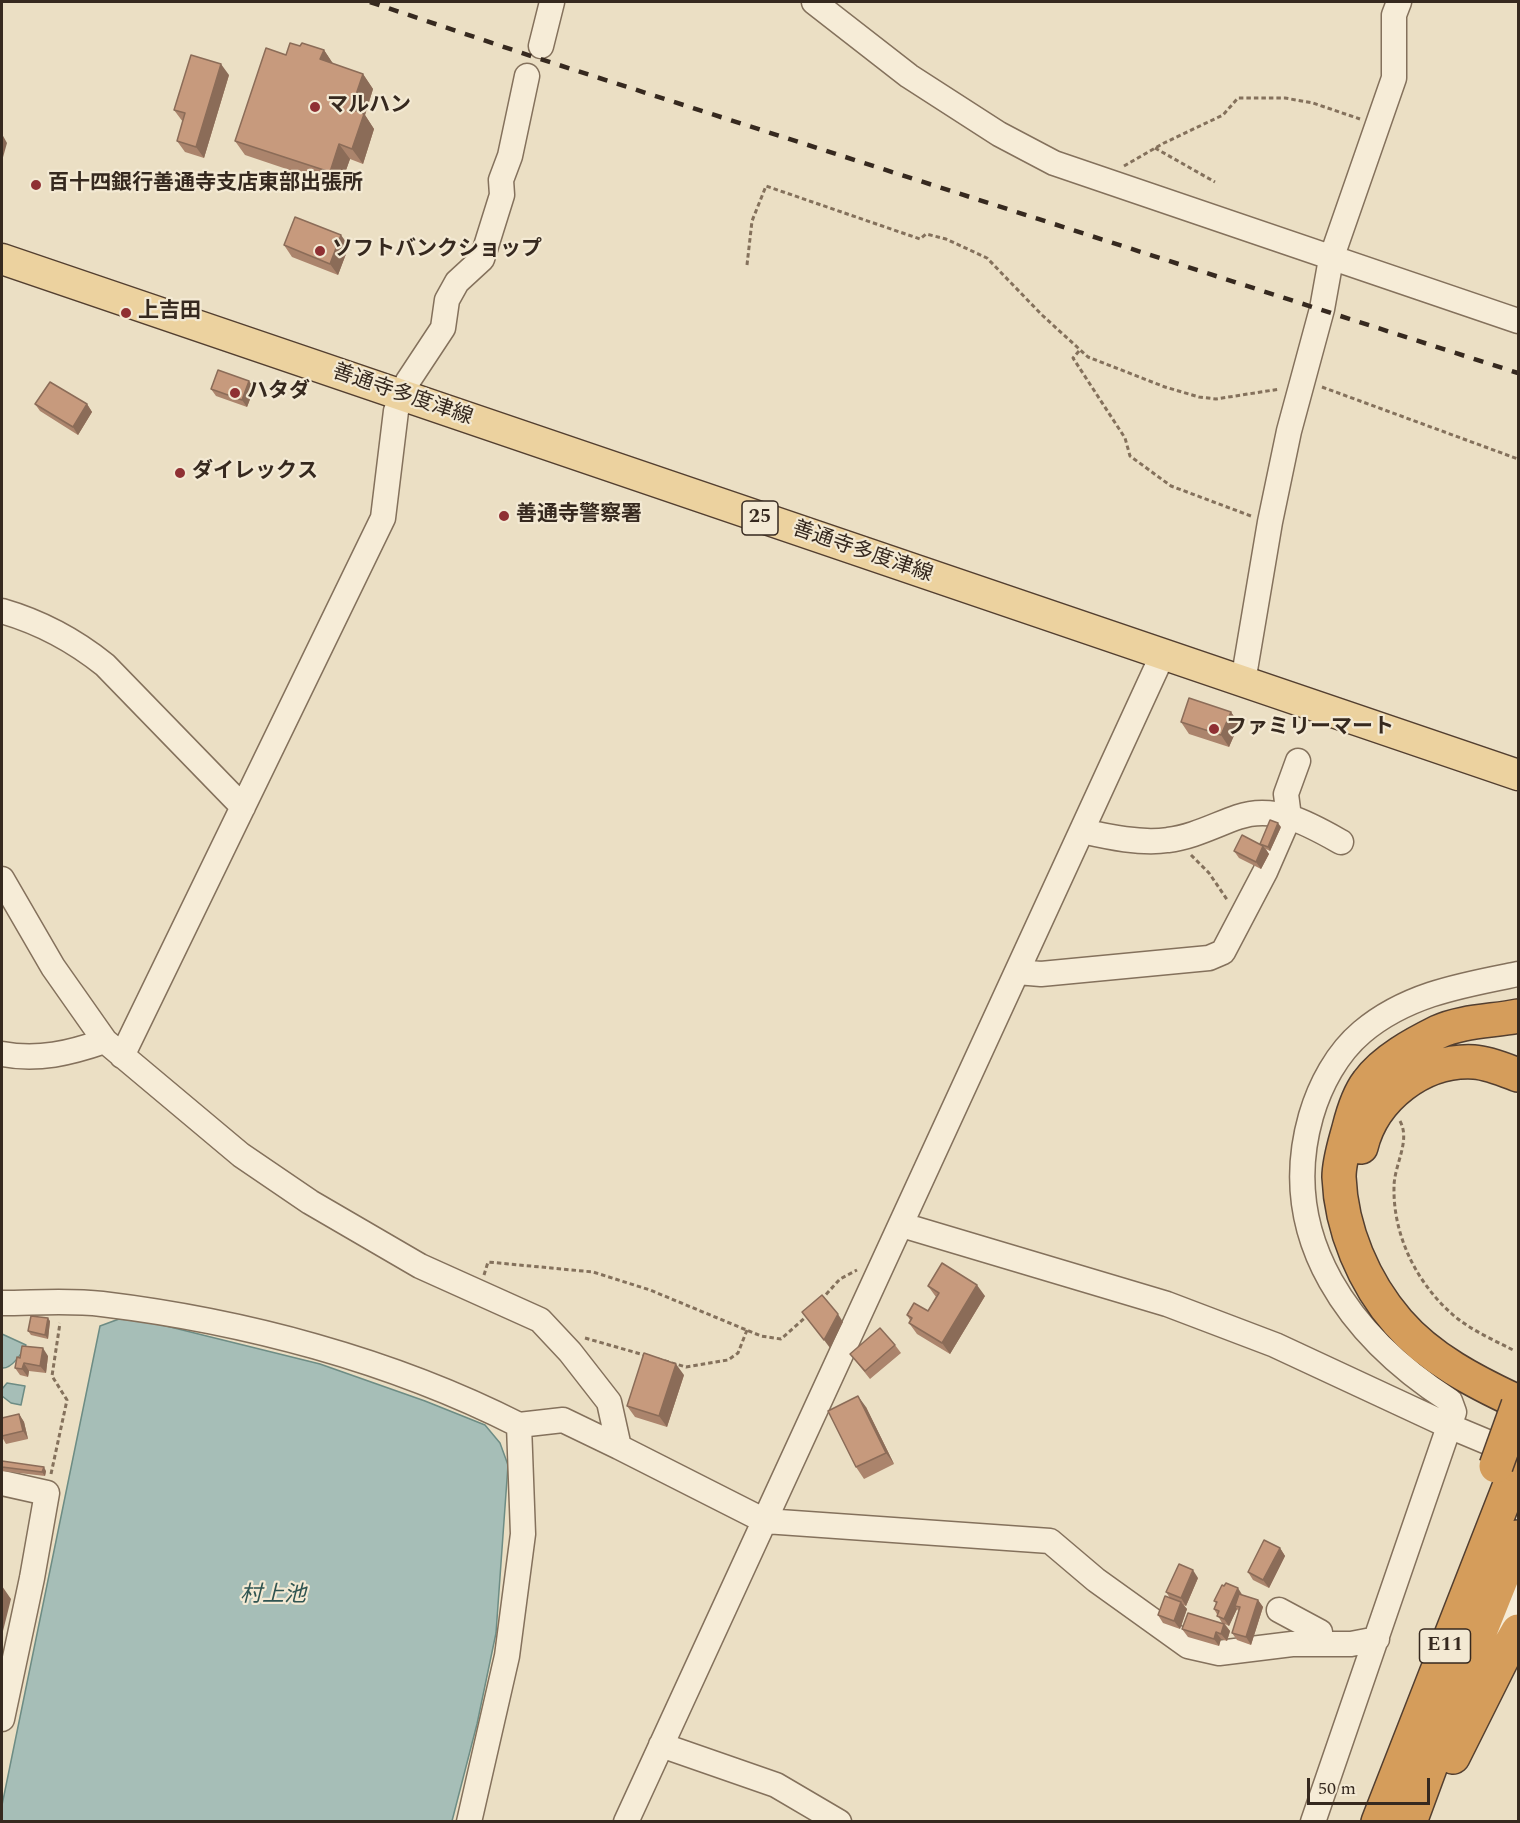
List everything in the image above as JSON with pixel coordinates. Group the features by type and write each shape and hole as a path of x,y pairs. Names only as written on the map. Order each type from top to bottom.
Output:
{"highway":[{"path":"1378,1821 1512,1464 1518,1403 1455,1369 1415,1339 1397,1321 1380,1298 1358,1259 1345,1216 1339,1176 1343,1152 1357,1102 1368,1082 1391,1060 1441,1031 1518,1017"},
{"path":"1518,1075 1474,1062 1430,1070 1408,1080 1389,1096 1374,1116 1364,1138 1358,1177 1362,1212 1368,1235 1394,1289 1428,1328 1443,1341 1492,1373 1518,1384"},
{"name":"E11","path":"1410,1821 1518,1537"},
{"path":"1422,1821 1518,1631"}],"main road":[{"name":"善通寺多度津線","path":"2,259 1162,656 1518,775"}],"street":[{"path":"541,46 552,2"},
{"path":"813,2 909,76 999,134 1054,163 1100,181 1518,321"},
{"path":"1241,681 1245,670 1270,522 1322,309 1331,259 1394,78 1394,15 1399,2"},
{"path":"114,1049 243,807 383,518 396,411 408,381 443,328 447,300 457,282 482,259 502,195 501,180 510,156 527,76"},
{"path":"2,611 39,623 86,650 105,665 243,807"},
{"path":"626,1821 1162,656"},
{"path":"1017,972 1041,974 1209,958 1223,952 1289,817 1286,794 1298,761"},
{"path":"1082,831 1117,838 1171,840 1202,832 1250,814 1271,812 1289,817 1341,842"},
{"path":"2,879 53,967 114,1049 241,1155 310,1202 420,1266 540,1320 609,1402 619,1447"},
{"path":"1313,1821 1454,1412 1450,1401 1372,1340 1351,1315 1335,1288 1320,1258 1309,1224 1302,1176 1304,1141 1322,1086 1337,1060 1362,1031 1394,1010 1444,988 1518,974"},
{"path":"2,1054 24,1058 114,1049"},
{"path":"902,1225 1167,1304 1275,1345 1449,1426 1512,1464"},
{"path":"2,1303 100,1304 247,1329 347,1356 461,1395 519,1425 563,1419 765,1521 1050,1541 1096,1580 1188,1646 1219,1653 1321,1644 1351,1644 1377,1639"},
{"path":"469,1821 507,1656 524,1534 519,1425"},
{"path":"2,1483 46,1493 32,1578 2,1719"},
{"path":"1441,1781 1518,1588"},
{"path":"1279,1610 1320,1632 1321,1644"},
{"path":"662,1745 776,1785 838,1821"}],"path":[{"path":"1100,181 1155,148 1223,115 1238,98 1294,100 1379,125"},
{"path":"1155,148 1215,182"},
{"path":"747,265 752,221 766,186 920,240 926,234 970,249 987,258 1079,351 1155,384 1198,397 1216,399 1302,385 1518,459"},
{"path":"1079,351 1073,358 1119,428 1130,456 1171,486 1270,522"},
{"path":"1171,840 1209,873 1240,918"},
{"path":"1398,1119 1406,1137 1394,1187 1399,1230 1412,1264 1452,1313 1477,1332 1515,1351"},
{"path":"478,1291 488,1262 593,1272 650,1290 747,1330 781,1339 809,1314"},
{"path":"817,1305 840,1279 866,1266 882,1266"},
{"path":"46,1493 67,1400 52,1376 63,1303"},
{"path":"546,1327 686,1366 728,1360 738,1353 747,1330"}],"water":[{"name":"村上池","path":"119,1319 146,1321 320,1364 485,1425 500,1443 508,1465 496,1633 477,1724 452,1821 2,1822 2,1805 100,1326"},
{"path":"2,1334 26,1345 13,1363 6,1368 2,1368"},
{"path":"7,1383 25,1386 21,1405 11,1403 2,1396 2,1389"}],"building":[{"name":"マルハン","path":"290,43 300,46 302,43 324,50 320,59 363,74 351,109 364,114 352,149 339,144 330,172 235,141 266,48 286,55"},
{"path":"191,55 221,64 196,147 177,141 185,113 174,110"},
{"path":"295,217 341,235 330,264 284,245"},
{"path":"218,370 249,381 242,400 211,389"},
{"path":"50,382 87,404 73,427 35,404"},
{"path":"1189,698 1231,712 1221,735 1181,722"},
{"path":"1270,820 1278,823 1268,847 1260,844"},
{"path":"1242,835 1263,846 1256,862 1234,851"},
{"path":"942,1263 977,1285 942,1343 909,1323 912,1318 907,1315 914,1303 928,1311 939,1293 928,1286"},
{"path":"822,1295 838,1314 824,1340 802,1312"},
{"path":"31,1316 48,1318 45,1335 28,1331"},
{"path":"880,1328 895,1345 865,1371 850,1354"},
{"path":"22,1346 43,1348 40,1366 24,1363 22,1369 15,1368"},
{"path":"644,1353 676,1364 659,1416 627,1406"},
{"path":"858,1396 886,1453 856,1467 828,1411"},
{"path":"19,1414 23,1431 2,1436 2,1418"},
{"path":"2,1461 44,1467 42,1472 2,1467"},
{"path":"1264,1540 1280,1548 1263,1580 1248,1572"},
{"path":"1179,1564 1193,1570 1181,1598 1166,1592"},
{"path":"1226,1583 1238,1588 1224,1619 1217,1616 1219,1611 1214,1609 1217,1602 1214,1601 1222,1585"},
{"path":"1239,1594 1258,1600 1246,1637 1232,1633 1240,1607 1235,1606"},
{"path":"1165,1596 1181,1602 1174,1621 1158,1615"},
{"path":"1188,1613 1224,1624 1221,1634 1216,1632 1214,1639 1182,1629"}],"railway":[{"path":"370,2 534,57 1518,373"}],"place":[{"name":"マルハン","path":"315,107"},
{"name":"百十四銀行善通寺支店東部出張所","path":"36,185"},
{"name":"ソフトバンクショップ","path":"320,251"},
{"name":"上吉田","path":"126,313"},
{"name":"ハタダ","path":"235,393"},
{"name":"ダイレックス","path":"180,473"},
{"name":"善通寺警察署","path":"504,516"},
{"name":"ファミリーマート","path":"1214,729"}]}
